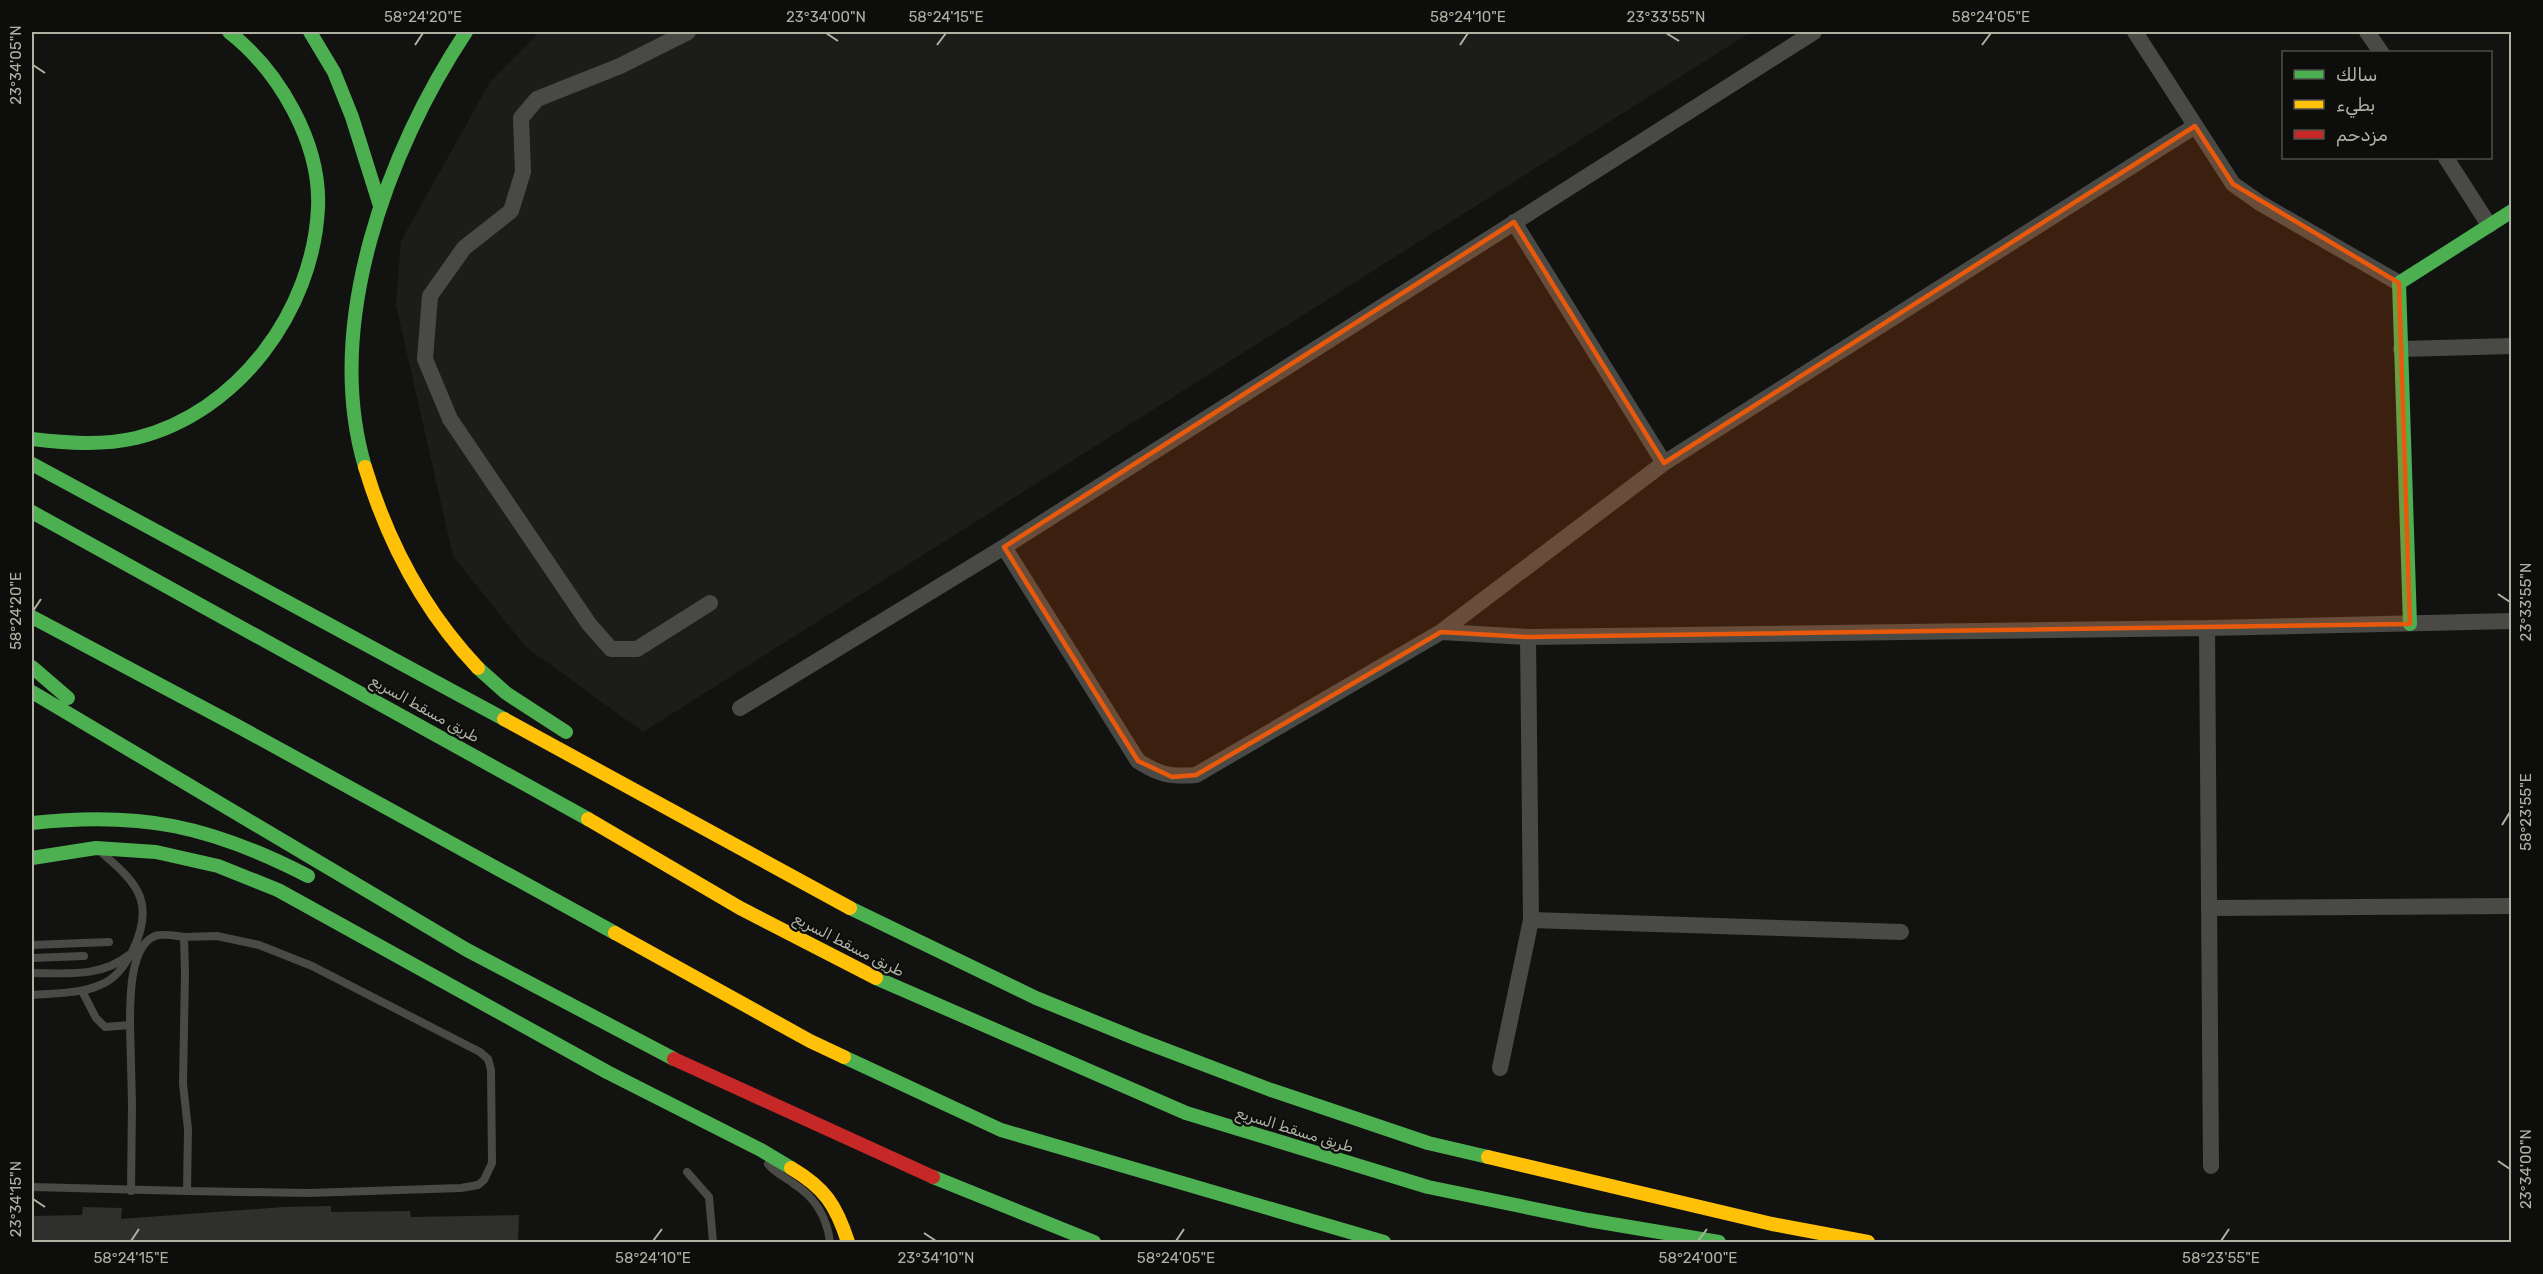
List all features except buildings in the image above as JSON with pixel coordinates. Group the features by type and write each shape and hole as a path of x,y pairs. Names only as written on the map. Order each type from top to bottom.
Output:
{"main road":[{"path":"32,439 50,443 96,444 122,442 159,431 198,411 228,391 254,367 294,309 313,246 318,208 309,153 284,95 255,55 229,32"},
{"path":"310,32 334,72 352,117 380,206"},
{"path":"466,32 425,97 380,206 361,279 351,378 356,421 377,509 405,573 438,624 489,680 539,716 577,739"},
{"path":"2410,624 2399,283 2511,211"},
{"path":"32,464 779,868 867,918 1026,993 1137,1039 1282,1094 1428,1143 1772,1224 1868,1242"},
{"name":"طريق مسقط السريع","path":"32,512 539,790 740,908 898,989 1017,1041 1186,1113 1428,1187 1588,1220 1719,1242"},
{"path":"32,617 251,734 810,1041 1001,1130 1384,1242"},
{"path":"32,667 120,743"},
{"path":"32,692 467,950 699,1072 963,1190 1094,1242"},
{"path":"644,779 779,868"},
{"path":"32,823 92,817 159,820 203,830 246,845 316,881"},
{"path":"32,858 96,848 124,848 167,854 219,866 278,890 607,1072 761,1150 816,1184 839,1214 848,1242"},
{"path":"396,924 430,940 467,950"}],"street":[{"path":"688,32 620,66 537,99 521,118 523,172 511,211 464,248 430,296 425,358 450,419 589,624 611,649 637,649 710,603"},
{"path":"740,708 1004,547 1814,32"},
{"path":"2136,32 2233,184 2260,203 2399,283"},
{"path":"2367,32 2379,51"},
{"path":"1004,547 1138,761 1155,772 1172,777 1196,775 1441,632 1664,463 2195,126"},
{"path":"2447,159 2489,225"},
{"path":"1514,222 1664,463"},
{"path":"2401,349 2511,346"},
{"path":"1441,632 1528,638 2511,621"},
{"path":"2207,628 2211,1166"},
{"path":"1500,1068 1531,920 1528,638"},
{"path":"2209,908 2511,906"},
{"path":"1531,920 1901,932"}],"lane":[{"path":"32,995 82,991 110,980 126,963 141,934 144,920 143,904 138,890 130,878 96,848"},
{"path":"32,1187 131,1191 308,1193 461,1188 478,1185 484,1180 492,1163 491,1070 488,1059 480,1052 312,966 270,949 237,939 217,936 156,936 146,942 140,952 130,989 131,1191"},
{"path":"184,937 183,1084 188,1129 187,1191"},
{"path":"32,945 109,942"},
{"path":"32,973 97,972 121,961 131,953"},
{"path":"32,958 84,956"},
{"path":"82,991 96,1018 105,1027 130,1025"},
{"path":"761,1150 772,1169 805,1192 814,1202 827,1226 830,1242"},
{"path":"687,1172 709,1197 713,1242"}],"highlighted area":[{"path":"2195,126 2233,184 2399,283 2410,624 1528,637 1441,632 1196,775 1172,777 1138,761 1004,547 1514,222 1664,463"}],"shaded area":[{"path":"540,32 1751,32 643,732 526,647 453,556 396,305 401,241 490,82"}],"traffic: fast":[{"path":"32,439 97,443 136,438 173,425 207,406 237,381 263,352 285,319 302,284 313,246 318,208 317,183 312,159 304,134 280,88 247,48 229,32"},
{"path":"310,32 334,72 352,117 380,206"},
{"path":"365,467 354,412 352,356 358,298 370,241 388,184 411,130 437,79 466,32"},
{"path":"2410,624 2399,283 2512,211"},
{"path":"32,464 504,719"},
{"path":"32,512 588,819"},
{"path":"32,617 241,728 615,933"},
{"path":"32,667 68,698"},
{"path":"478,668 506,693 566,732"},
{"path":"32,692 467,950 674,1059"},
{"path":"32,823 107,819 174,826 239,845 308,876"},
{"path":"32,858 96,848 156,852 218,866 278,890 607,1072 761,1150 791,1168"},
{"path":"850,908 1036,998 1137,1039 1271,1090 1428,1143 1488,1157"},
{"path":"876,978 1186,1113 1428,1187 1588,1220 1719,1242"},
{"path":"844,1057 1001,1130 1384,1242"},
{"path":"933,1177 1094,1242"}],"traffic: slow":[{"path":"365,467 396,549 424,599 440,623 478,668"},
{"path":"504,719 850,908"},
{"path":"588,819 740,908 876,978"},
{"path":"615,933 810,1041 844,1057"},
{"path":"1488,1157 1772,1224 1868,1242"},
{"path":"791,1168 813,1183 828,1199 839,1218 848,1242"}],"traffic: jam":[{"path":"674,1059 933,1177"}]}
